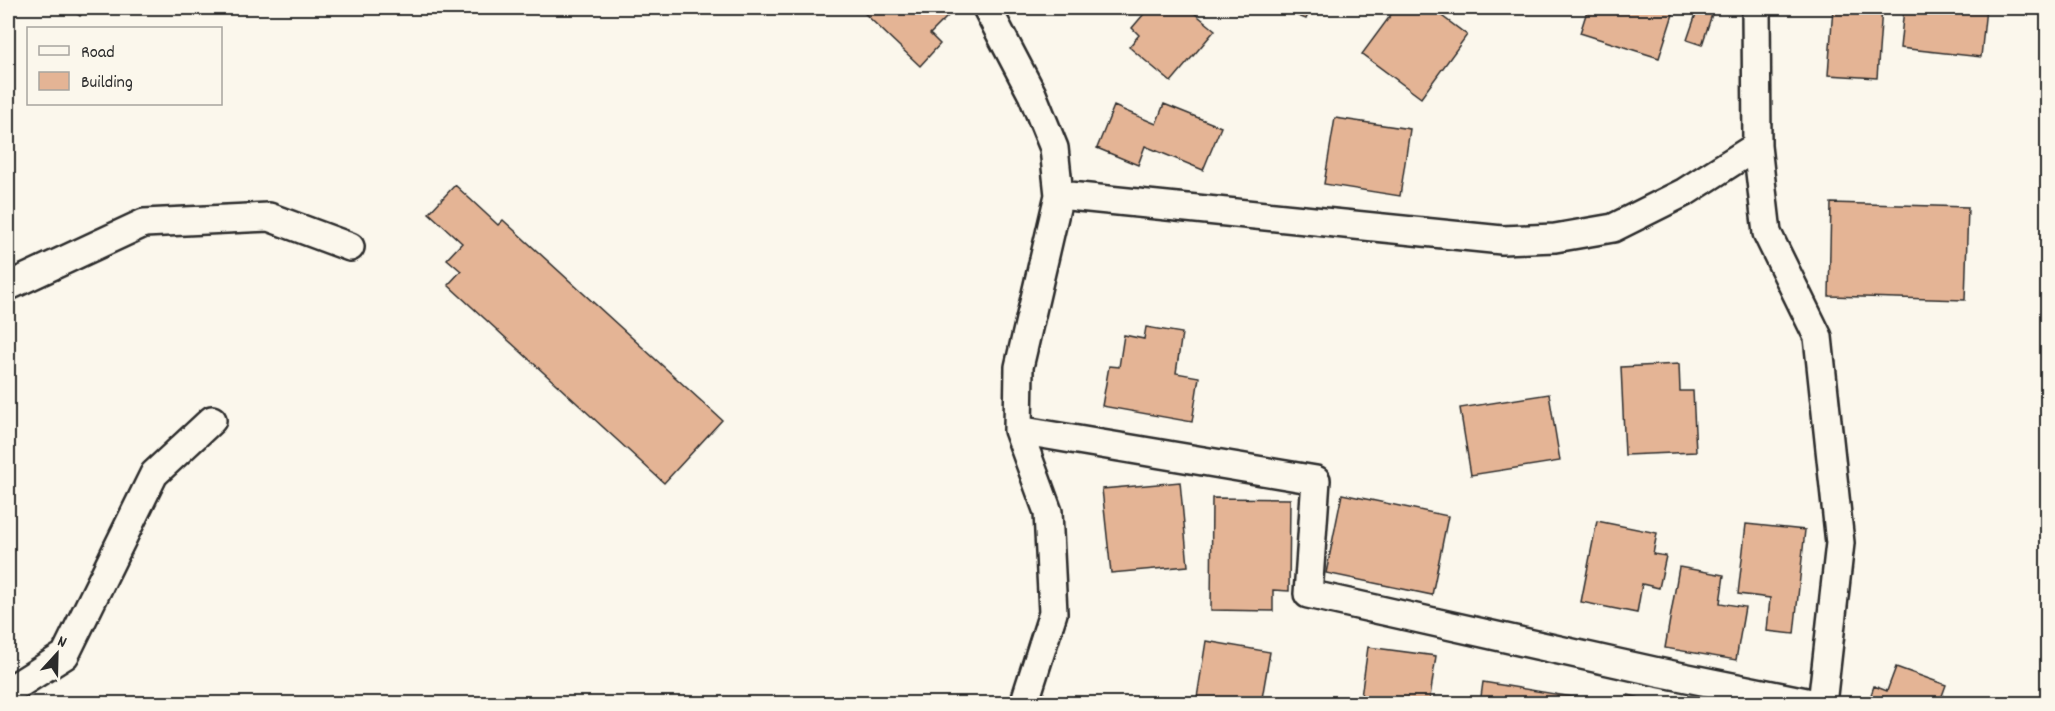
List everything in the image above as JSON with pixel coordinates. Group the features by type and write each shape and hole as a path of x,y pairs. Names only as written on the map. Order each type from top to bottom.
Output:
{"street":[{"path":"987,8 1032,94 1054,148 1059,195 1019,367 1018,430 1048,512 1053,613 1024,704"},
{"path":"1756,8 1757,146 1767,233 1818,337 1840,543 1822,704"},
{"path":"1059,195 1502,240 1555,238 1613,228 1685,192 1757,146"},
{"path":"8,283 11,285 144,223 269,217 350,247"},
{"path":"8,691 65,655 154,474 212,420"},
{"path":"1018,430 1316,480 1308,594 1658,672 1816,704"}],"building":[{"path":"69,8 87,8 80,16"},
{"path":"859,8 956,8 930,34 940,44 920,66"},
{"path":"1149,8 1188,8 1215,30 1171,82 1129,47 1139,35 1132,28"},
{"path":"1278,8 1311,8 1306,19"},
{"path":"1396,8 1431,8 1467,35 1421,98 1362,54"},
{"path":"1588,8 1675,8 1659,58 1580,33"},
{"path":"1698,8 1714,8 1702,45 1687,40"},
{"path":"1833,8 1882,8 1877,78 1828,75"},
{"path":"1904,8 1986,8 1981,57 1900,48"},
{"path":"1164,104 1221,127 1203,170 1145,146 1138,165 1097,148 1114,106 1156,124"},
{"path":"1335,118 1410,129 1400,196 1324,184"},
{"path":"455,185 498,225 503,220 722,420 664,483 448,285 461,271 447,259 462,243 429,213"},
{"path":"1831,203 1968,207 1965,300 1829,296"},
{"path":"1146,327 1182,333 1176,373 1199,377 1192,422 1102,406 1109,366 1119,367 1124,335 1144,339"},
{"path":"1679,364 1680,391 1693,391 1696,452 1625,455 1621,367"},
{"path":"1549,394 1560,461 1471,475 1460,408"},
{"path":"1180,482 1188,566 1111,573 1102,489"},
{"path":"1342,494 1448,516 1432,595 1326,573"},
{"path":"1212,498 1290,499 1289,591 1273,590 1273,611 1211,610"},
{"path":"1597,521 1657,533 1653,554 1666,556 1659,588 1642,584 1637,613 1581,602"},
{"path":"1746,524 1805,530 1794,634 1767,631 1770,598 1738,594"},
{"path":"1679,567 1724,575 1720,603 1745,607 1736,660 1665,648"},
{"path":"1206,641 1270,652 1261,704 1196,704"},
{"path":"1368,647 1436,656 1429,704 1360,704"},
{"path":"1896,667 1946,685 1939,704 1868,704 1874,686 1887,691"},
{"path":"1483,682 1573,697 1572,704 1480,704"},
{"path":"1628,695 1665,704 1626,704"}]}
